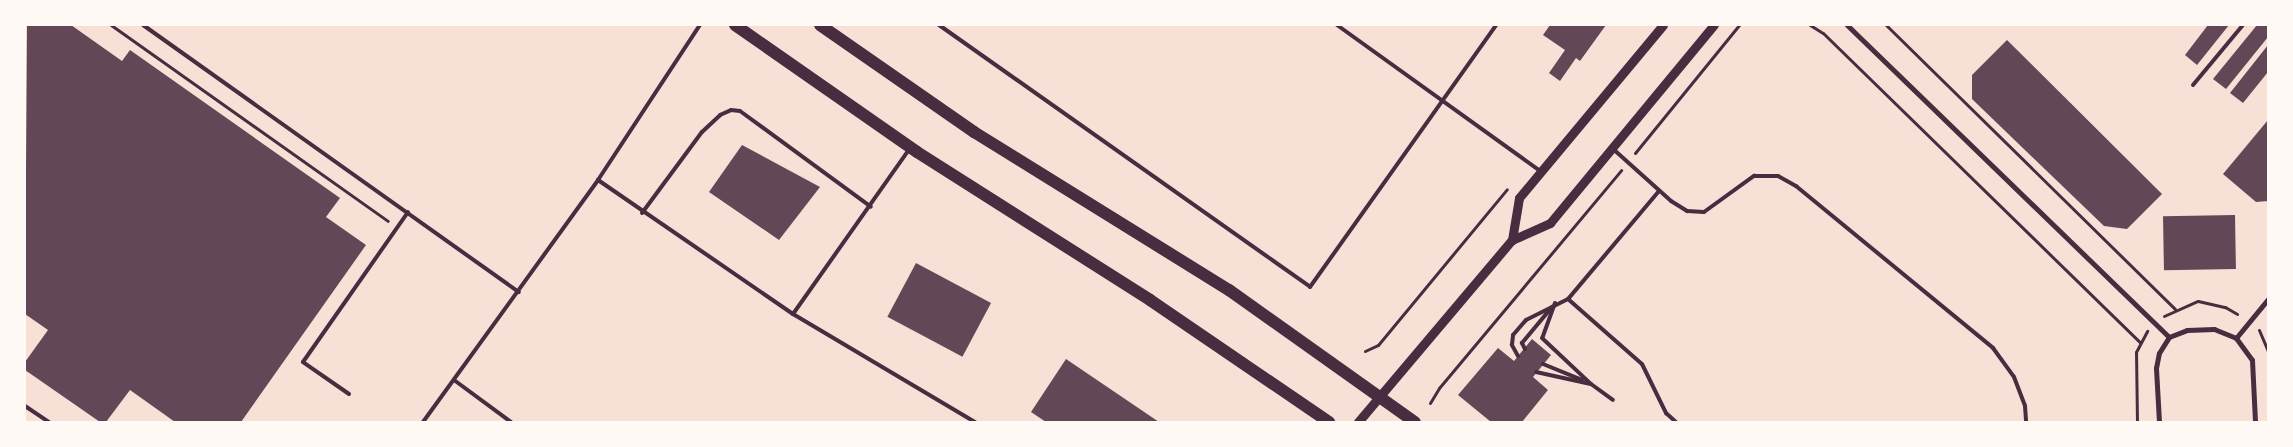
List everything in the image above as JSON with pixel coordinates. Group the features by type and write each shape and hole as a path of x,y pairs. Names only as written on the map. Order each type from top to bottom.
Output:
{"main road":[{"path":"735,25 910,148 1142,295 1329,422"},
{"path":"820,25 974,132 1229,290 1415,422"}],"street":[{"path":"1512,240 1519,198 1663,25"},
{"path":"1358,422 1512,240 1550,223 1714,25"},
{"path":"1847,25 2169,337"},
{"path":"2236,338 2268,299"},
{"path":"2159,422 2156,368 2160,353 2169,337 2187,330 2214,329 2236,338 2252,360 2255,422"}],"lane":[{"path":"144,25 519,292"},
{"path":"423,422 519,292 598,180 700,25"},
{"path":"939,25 1310,287 1496,25"},
{"path":"1337,25 1542,172"},
{"path":"2193,85 2243,25"},
{"path":"642,213 702,132 720,115 731,110 740,111 870,207"},
{"path":"793,314 910,148"},
{"path":"1612,148 1659,191 1687,210 1704,212 1754,176 1778,176 1796,186 1993,348 2014,377 2025,406 2026,422"},
{"path":"598,180 642,213 793,314 975,422"},
{"path":"1518,356 1512,345 1512,335 1526,320 1555,303 1568,299 1659,191"},
{"path":"349,394 303,362 408,212"},
{"path":"1568,299 1642,364 1666,413 1676,422"},
{"path":"1525,349 1522,343 1555,303"},
{"path":"1555,303 1542,338 1591,384 1612,400"},
{"path":"1543,364 1591,384"},
{"path":"1536,372 1591,384"},
{"path":"454,380 511,422"},
{"path":"25,406 49,422"}],"path":[{"path":"111,25 389,221"},
{"path":"1430,403 1439,388 1739,25"},
{"path":"1810,25 1823,33 2140,342"},
{"path":"1886,25 2175,309"},
{"path":"2164,316 2175,309 2198,300 2208,300 2237,314"},
{"path":"2137,422 2134,369 2140,342 2148,330"},
{"path":"2260,330 2268,351"}],"building":[{"path":"27,25 71,25 122,61 130,50 340,198 326,217 366,245 241,422 175,422 130,390 106,422 100,422 25,370 25,362 48,330 25,314"},
{"path":"1550,25 1606,25 1580,61 1576,58 1560,81 1549,73 1565,50 1543,35"},
{"path":"2208,25 2229,25 2197,65 2185,55"},
{"path":"2257,25 2268,25 2268,37 2226,89 2213,79"},
{"path":"2007,40 2162,194 2127,229 2104,226 1972,99 1972,75"},
{"path":"2268,45 2268,72 2243,103 2230,93"},
{"path":"2268,120 2268,201 2256,202 2223,174"},
{"path":"742,145 820,187 779,240 709,192"},
{"path":"2235,215 2236,269 2164,270 2163,216"},
{"path":"916,263 991,303 962,357 887,317"},
{"path":"1532,339 1551,355 1533,377 1548,390 1522,422 1491,422 1458,395 1498,348 1514,361"},
{"path":"1066,359 1159,422 1046,422 1031,412"}]}
